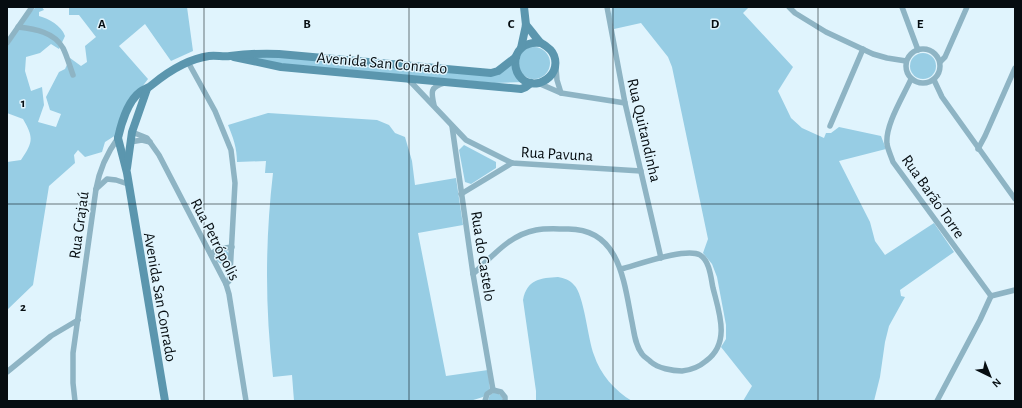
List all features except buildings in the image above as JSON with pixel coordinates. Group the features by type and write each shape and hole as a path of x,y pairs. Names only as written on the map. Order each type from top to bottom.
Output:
{"street":[{"path":"7,43 32,7"},
{"path":"524,7 526,25 521,48 516,57 515,64 516,70 525,81 562,93 624,103"},
{"name":"Rua Quitandinha","path":"606,7 624,103 661,258"},
{"path":"789,7 796,14 826,32 887,58 906,61"},
{"path":"902,7 918,50"},
{"path":"940,62 945,57 967,7"},
{"path":"526,25 541,43"},
{"path":"18,28 33,28 50,35 62,47 73,75"},
{"path":"521,48 534,42 541,43 552,51 555,58 557,80 562,93"},
{"path":"830,126 863,49"},
{"path":"918,50 929,50 938,57 940,62 940,72 934,80 925,84 920,84 911,80 906,71 906,61 911,54 918,50"},
{"name":"Avenida San Conrado","path":"127,173 118,138 120,127 133,100 140,92 147,89 173,69 188,62 210,56 230,56 251,53 279,54 491,72 498,71 516,57"},
{"name":"Avenida San Conrado","path":"230,56 281,67 408,79 521,89 535,83"},
{"path":"188,62 215,111 231,150 235,183 230,274 229,281 226,284"},
{"path":"535,83 544,81 550,77 554,71 555,65"},
{"path":"978,149 1015,68"},
{"name":"Rua Pavuna","path":"408,79 466,140 512,163 641,171"},
{"name":"Rua Barão Torre","path":"911,80 891,121 887,134 889,154 893,162 990,296"},
{"path":"934,80 942,98 1015,199"},
{"path":"435,107 432,95 433,90 437,85 447,82"},
{"path":"120,127 132,132 147,89"},
{"name":"Rua do Castelo","path":"452,126 473,274 494,390"},
{"name":"Avenida San Conrado","path":"132,132 128,156 128,184 165,401"},
{"name":"Rua Petrópolis","path":"132,132 147,138 159,155 226,284 229,294 246,401"},
{"path":"118,138 124,142 142,140 150,142"},
{"name":"Rua Grajaú","path":"76,401 73,383 75,337 96,189 113,144 118,138"},
{"path":"461,194 512,163"},
{"path":"102,170 107,179"},
{"path":"96,189 107,179 128,184"},
{"path":"473,274 500,248 518,236 536,230 586,230 599,236 607,245 621,270 636,340 642,354 654,365 675,371 686,371 698,367 711,358 719,347 722,332 707,263 701,256 692,253 661,258 621,270"},
{"path":"211,254 218,249 232,247"},
{"path":"937,401 980,320 990,296 1015,290"},
{"path":"7,372 51,336 78,320"},
{"path":"485,401 487,394 494,390 501,392 505,397 505,401"}],"shaded area":[{"path":"36,7 42,7 44,10 39,12 39,16 54,23 61,29 65,36 59,49 51,44 40,53 26,57 25,71 31,91 42,87 44,105 38,122 56,127 61,114 50,110 46,97 59,72 65,69 70,58 81,66 87,62 85,46 96,37 79,15 69,15 69,7 187,7 193,51 171,61 145,24 119,46 148,79 133,99 119,133 105,142 102,152 85,157 78,150 74,155 75,163 49,186 33,285 7,310 7,162 21,160 28,149 31,140 29,131 23,119 7,113 7,47"},
{"path":"612,7 749,7 743,13 793,67 778,91 791,118 802,128 824,138 826,133 831,133 839,127 881,136 886,149 839,161 870,222 875,241 885,255 934,223 954,252 900,290 901,296 905,297 889,326 874,401 743,401 752,386 721,347 726,339 726,325 717,277 712,264 703,253 708,239 672,67 668,57 641,23 614,29 611,17"},
{"path":"537,47 543,49 548,54 550,63 548,72 543,77 531,79 525,77 520,72 518,60 520,54 525,49"},
{"path":"923,53 932,57 936,66 932,75 923,79 914,75 910,66 914,57"},
{"path":"251,54 483,75 513,61 524,82 494,83 283,64 252,59"},
{"path":"268,113 377,120 389,125 395,133 405,137 412,161 415,185 456,178 463,225 418,233 446,376 488,370 490,390 483,397 470,401 294,401 292,375 273,377 268,325 267,250 273,173 265,173 266,161 237,162 232,134 228,125"},
{"path":"464,145 496,162 496,168 471,184 465,182 459,150"},
{"path":"223,250 228,252 230,257 228,262 223,264 218,262 216,257 218,252"},
{"path":"558,277 571,282 577,290 583,307 592,348 600,369 614,387 632,401 536,401 536,391 523,300 525,293 531,284 541,279"},
{"path":"497,392 502,397 503,401 488,401 489,397 493,393"}]}
